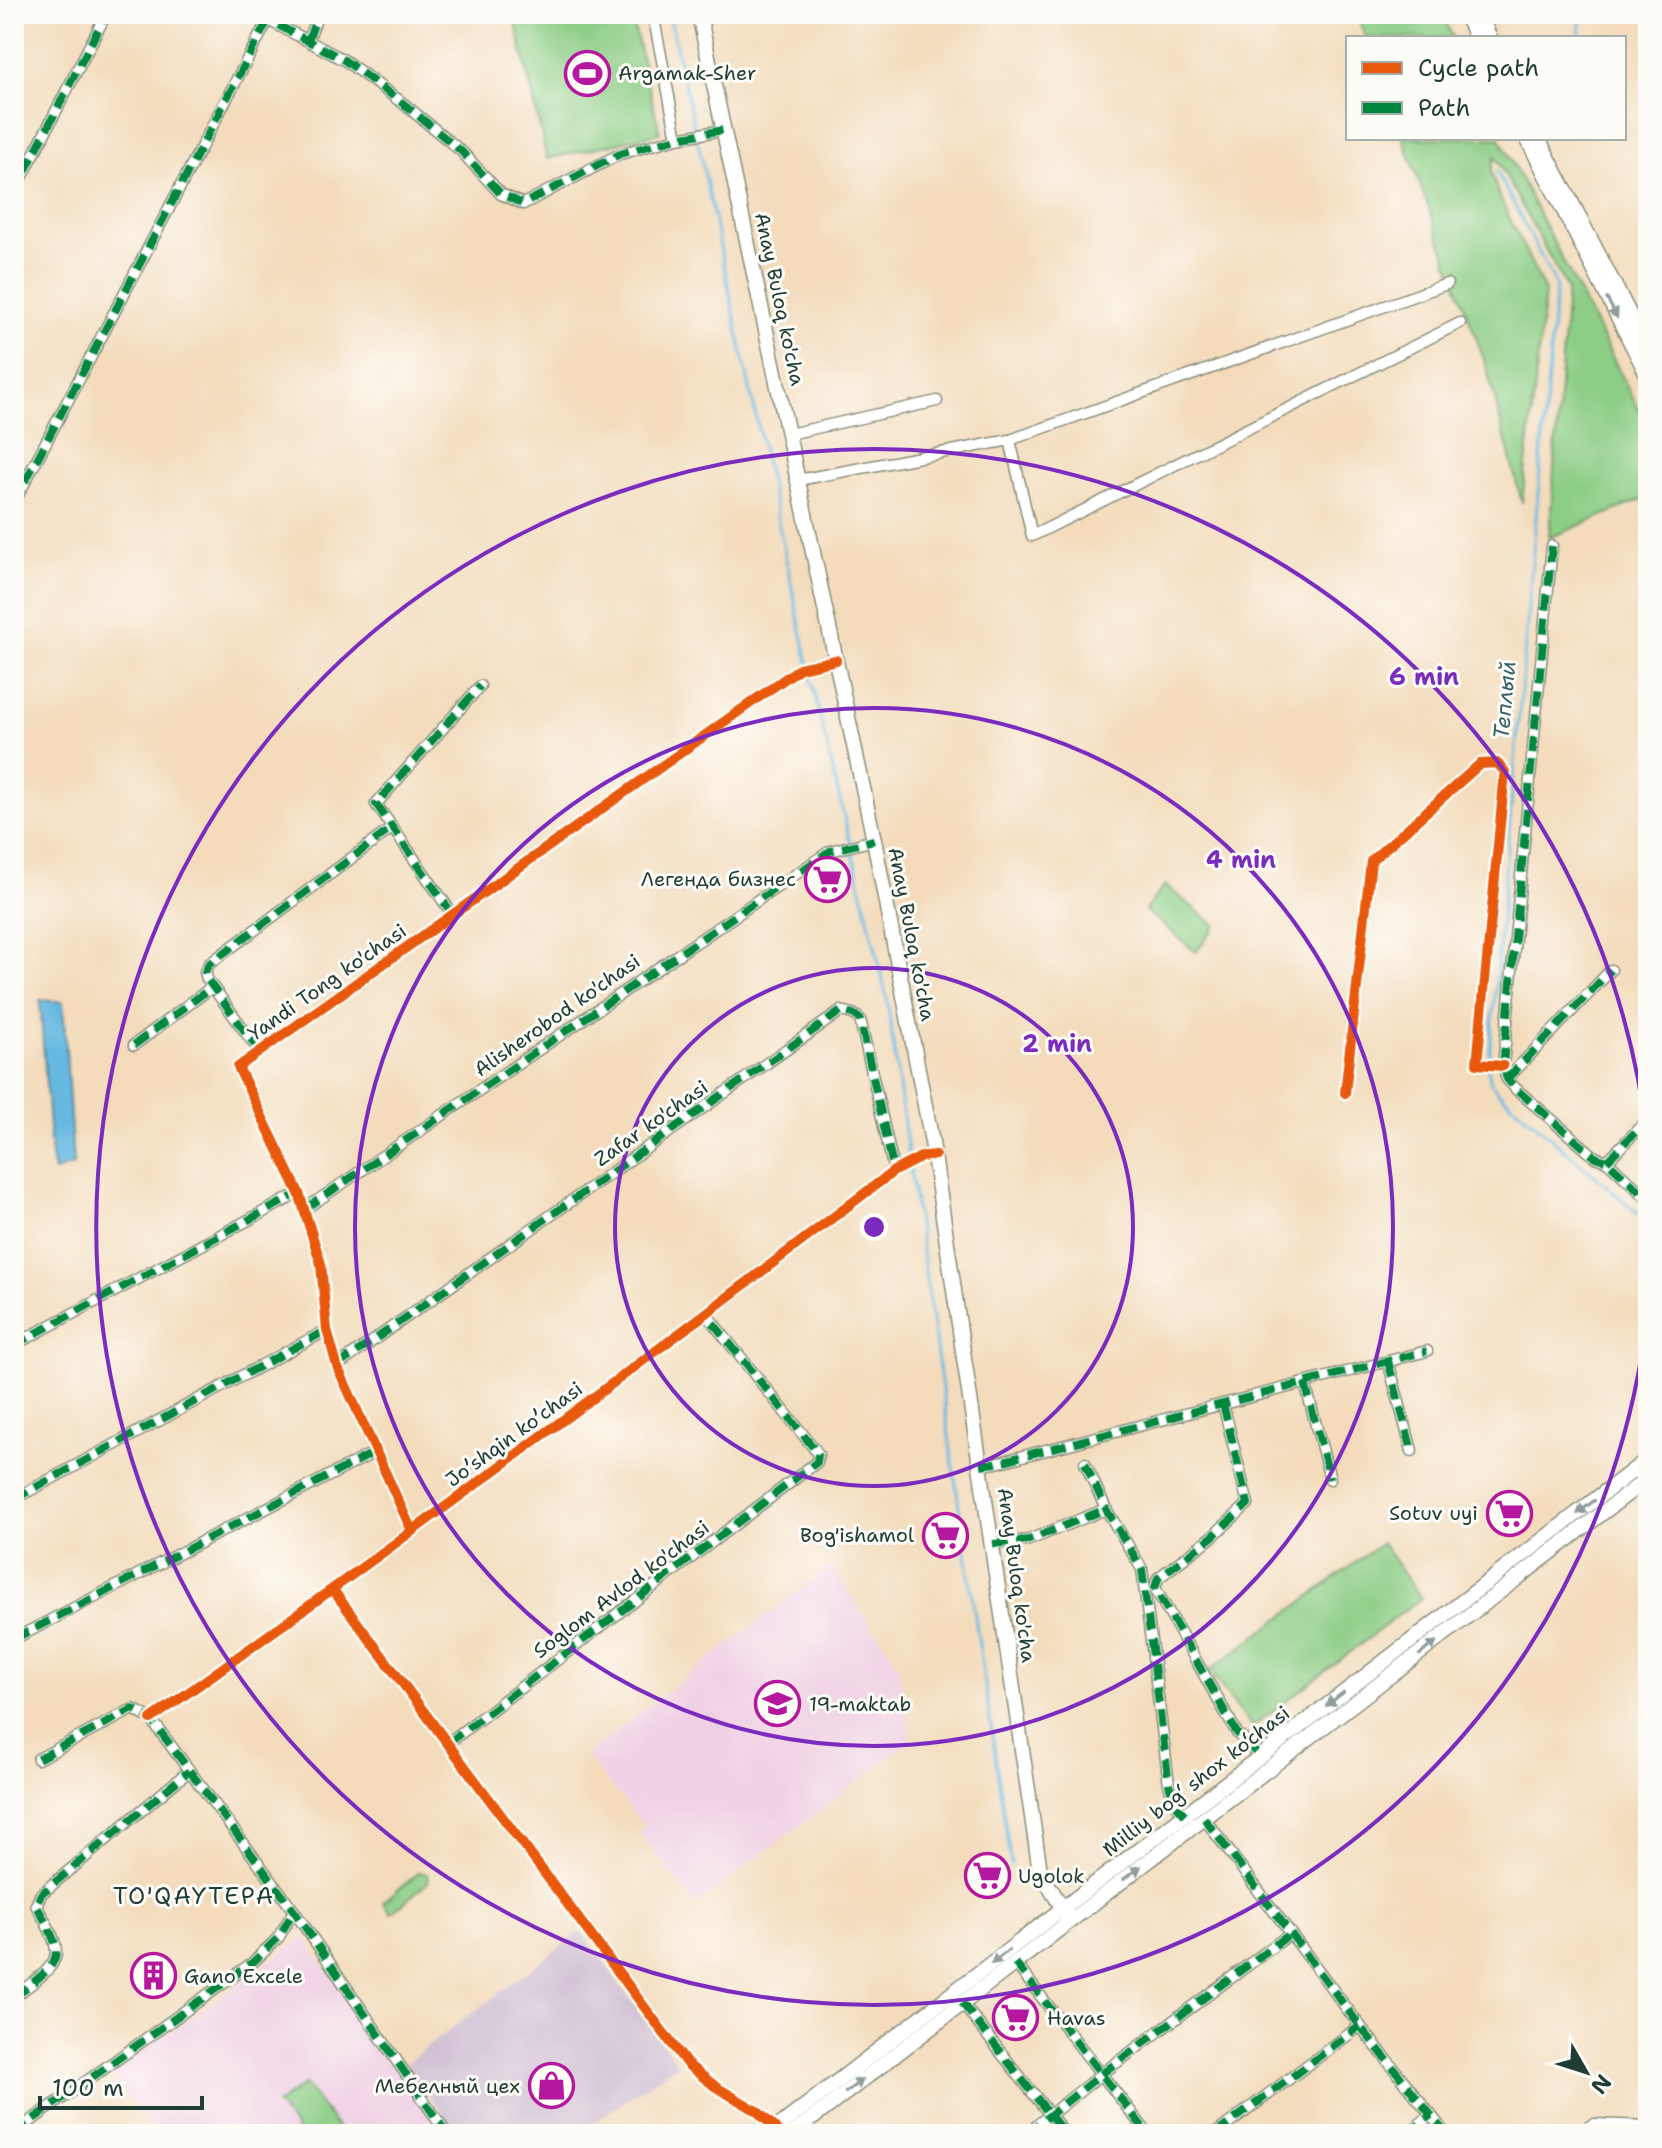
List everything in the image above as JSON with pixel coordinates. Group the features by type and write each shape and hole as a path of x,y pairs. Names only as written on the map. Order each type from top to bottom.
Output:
{"main road":[{"name":"Anay Buloq ko'cha","path":"699,14 789,434 830,661 928,1156 981,1465 1040,1871 1066,1915"},
{"path":"1465,14 1476,36"},
{"path":"1479,14 1489,36"},
{"path":"1528,140 1648,376"},
{"path":"1539,140 1648,350"},
{"name":"Milliy bog‘ shox ko‘chasi","path":"792,2134 1015,1963 1066,1915 1185,1815 1648,1459"},
{"name":"Milliy bog‘ shox ko‘chasi","path":"772,2132 1066,1915 1204,1818 1648,1478"},
{"path":"1378,1667 1388,1679"}],"street":[{"path":"14,193 106,14"},
{"path":"257,14 344,60 461,151 501,194 523,204 620,154 677,138 724,130"},
{"path":"308,40 318,14"},
{"path":"653,14 677,138"},
{"path":"14,503 268,20"},
{"path":"798,480 1010,440 1447,284"},
{"path":"1010,440 1032,536 1460,323"},
{"path":"789,434 937,401"},
{"path":"1552,546 1503,1066 1507,1079 1648,1199"},
{"name":"Yandi Tong ko'chasi","path":"412,1531 337,1366 327,1330 321,1264 299,1193 238,1067 804,665 830,661"},
{"path":"453,915 376,804 480,686"},
{"path":"1345,1093 1371,861 1480,764 1497,763 1505,772 1477,1064 1503,1066"},
{"path":"260,1052 212,987 205,972 209,964 392,828"},
{"name":"Alisherobod ko'chasi","path":"305,1209 830,851 868,841"},
{"path":"1507,1079 1611,970"},
{"path":"134,1045 212,987"},
{"name":"Zafar ko'chasi","path":"337,1366 841,1011 860,1019 894,1171"},
{"path":"1607,1161 1648,1119"},
{"name":"Joʼshqin koʼchasi","path":"151,1719 333,1590 894,1171 928,1156"},
{"path":"14,1345 299,1193"},
{"name":"Soglom Avlod ko'chasi","path":"448,1743 817,1462 818,1454 813,1447 706,1314"},
{"path":"14,1499 327,1330"},
{"path":"981,1465 1427,1351"},
{"path":"1388,1361 1412,1451"},
{"path":"1305,1383 1330,1479"},
{"path":"1223,1404 1248,1504 1212,1537 1158,1578 1155,1588 1237,1733 1260,1757"},
{"path":"14,1639 375,1452"},
{"path":"1085,1463 1106,1509 1142,1569 1169,1784 1175,1804 1185,1815"},
{"path":"993,1544 1029,1540 1106,1509"},
{"path":"333,1590 687,2064 716,2087 757,2111 772,2132"},
{"path":"38,1759 133,1709 151,1719 294,1911 447,2134"},
{"path":"14,1997 53,1968 58,1951 36,1905 41,1894 189,1771"},
{"path":"1204,1818 1360,2026 1446,2134"},
{"path":"14,2133 252,1963 278,1938 294,1911"},
{"path":"1026,2134 1290,1934"},
{"path":"1015,1963 1148,2134"},
{"path":"962,2003 1065,2134"},
{"path":"1215,2134 1360,2026"},
{"path":"1407,2134 1431,2115"},
{"path":"1576,2134 1593,2124 1648,2126"}],"shaded area":[{"name":"19-maktab","path":"831,1566 899,1666 911,1741 695,1905 639,1832 645,1826 585,1755"},
{"path":"581,1931 678,2064 577,2134 457,2134 406,2063"},
{"path":"304,1937 441,2134 154,2134 111,2074"}],"green space":[{"name":"Argamak-Sher","path":"514,14 631,14 660,133 547,159"},
{"path":"1357,14 1442,14 1452,36 1365,36"},
{"path":"1404,140 1501,140 1648,427 1648,497 1549,538 1567,289 1495,156 1491,171 1498,194 1545,292 1522,503 1486,365"},
{"path":"1165,885 1216,926 1196,952 1145,910"},
{"path":"1382,1543 1421,1598 1252,1727 1209,1671"},
{"path":"420,1872 428,1875 428,1882 391,1913 383,1902"},
{"path":"305,2084 342,2134 299,2134 277,2104"}],"water":[{"path":"40,1000 63,1002 73,1165 54,1171 51,1156"}],"waterway":[{"path":"669,14 695,131"},
{"name":"Теплый","path":"1579,36 1581,14"},
{"path":"697,138 808,663"},
{"name":"Теплый","path":"1489,1062 1556,285 1497,172"},
{"path":"809,671 850,842"},
{"path":"852,850 887,998 909,1160"},
{"name":"Теплый","path":"1488,1069 1496,1090 1648,1222"},
{"path":"910,1168 1011,1865"}],"marked path":[{"path":"14,193 106,14"},
{"path":"257,14 344,60 461,151 501,194 523,204 620,154 677,138 724,130"},
{"path":"308,40 318,14"},
{"path":"14,503 268,20"},
{"path":"1552,546 1503,1066 1507,1079 1516,1089 1595,1157 1607,1161 1648,1199"},
{"path":"453,915 376,804 480,686"},
{"path":"260,1052 207,979 205,972 209,964 392,828"},
{"path":"305,1209 830,851 874,840"},
{"path":"1507,1079 1611,970"},
{"path":"134,1045 212,987"},
{"path":"337,1366 841,1011 860,1019 894,1171"},
{"path":"1607,1161 1648,1119"},
{"path":"14,1345 299,1193"},
{"path":"448,1743 817,1462 818,1454 813,1447 706,1314"},
{"path":"14,1499 327,1330"},
{"path":"981,1465 1427,1351"},
{"path":"1388,1361 1412,1451"},
{"path":"1305,1383 1330,1479"},
{"path":"1223,1404 1248,1504 1212,1537 1158,1578 1155,1588 1237,1733 1260,1757"},
{"path":"14,1639 375,1452"},
{"path":"1085,1463 1106,1509 1142,1569 1169,1784 1175,1804 1185,1815"},
{"path":"993,1544 1029,1540 1106,1509"},
{"path":"38,1759 133,1709 151,1719 294,1911 447,2134"},
{"path":"14,1997 42,1975 55,1958 53,1937 36,1905 41,1894 189,1771"},
{"path":"1204,1818 1360,2026 1446,2134"},
{"path":"14,2133 252,1963 278,1938 294,1911"},
{"path":"1026,2134 1290,1934"},
{"path":"1015,1963 1148,2134"},
{"path":"962,2003 1065,2134"},
{"path":"1215,2134 1360,2026"},
{"path":"1407,2134 1431,2115"}],"cycle path":[{"path":"412,1531 337,1366 327,1330 321,1264 299,1193 238,1067 800,668 836,660"},
{"path":"1345,1093 1371,861 1480,764 1497,763 1505,772 1477,1064 1503,1066"},
{"path":"151,1719 525,1448 894,1171 921,1157 935,1155"},
{"path":"333,1590 687,2064 716,2087 757,2111 776,2129"}],"place":[{"name":"Argamak-Sher","path":"587,73"},
{"name":"Легенда бизнес","path":"827,879"},
{"name":"Sotuv uyi","path":"1509,1513"},
{"name":"Bog'ishamol","path":"945,1535"},
{"name":"19-maktab","path":"778,1704"},
{"name":"Ugolok","path":"987,1876"},
{"name":"Gano Excele","path":"153,1976"},
{"name":"Havas","path":"1016,2018"},
{"name":"Мебелный цех","path":"551,2086"}],"district":[{"name":"TO'QAYTEPA","path":"194,1896"}]}
